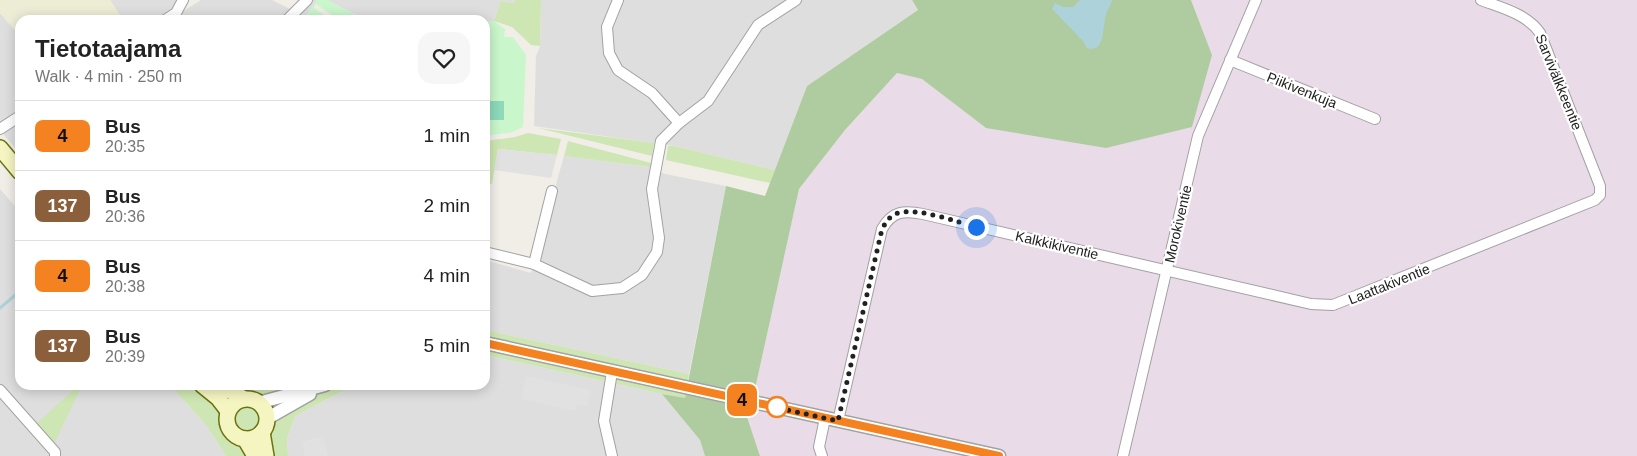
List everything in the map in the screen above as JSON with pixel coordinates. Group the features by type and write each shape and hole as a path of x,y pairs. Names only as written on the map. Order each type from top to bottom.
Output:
{"main road":[{"path":"0,148 15,166"},
{"path":"208,390 218,398 228,411"},
{"path":"230,390 264,410 266,456"},
{"path":"251,401 234,403 228,411 227,417 230,429 239,437 245,439 254,437 264,426"},
{"path":"245,439 254,456"}],"street":[{"path":"173,15 183,0"},
{"path":"292,15 307,0"},
{"path":"618,0 607,26 609,53 618,70 652,93 679,123"},
{"path":"490,253 534,264 592,291 622,288 642,275 656,252 658,238 652,190 661,142 679,123 708,101 758,25 796,0"},
{"name":"Morokiventie","path":"1123,456 1198,136 1256,0"},
{"name":"Sarvivälkkeentie","path":"1481,0 1523,17 1534,25 1540,33 1600,186 1600,194"},
{"name":"Piikivenkuja","path":"1230,60 1375,119"},
{"path":"0,129 15,119"},
{"path":"534,264 552,192"},
{"name":"Laattakiventie","path":"1167,271 1311,304 1332,305 1591,203 1600,194"},
{"name":"Kalkkikiventie","path":"838,421 882,229 887,220 897,213 923,214 1167,271"},
{"path":"490,344 999,456"},
{"path":"612,372 604,421 612,456"},
{"path":"0,390 55,454"},
{"path":"251,401 304,390"},
{"path":"264,426 317,390"},
{"path":"822,456 819,447 824,418"}],"shaded area":[{"path":"110,0 182,0 182,12 201,0 272,0 292,10 298,0 317,0 307,15 120,15"},
{"path":"327,0 515,0 514,3 501,1 494,21 490,21 490,15 356,15"},
{"path":"541,0 912,0 918,10 807,86 775,170 674,146 534,126 536,56 540,46"},
{"path":"1191,0 1637,0 1637,456 760,456 745,412 755,389 799,189 845,130 897,73 922,79 986,128 1212,55"},
{"path":"0,13 15,30 15,148 0,130"},
{"path":"498,149 557,155 551,178 494,170"},
{"path":"564,156 650,167 665,174 726,186 689,374 490,331 490,261 531,273"},
{"path":"0,189 15,206 15,390 174,390 206,425 226,456 0,456"},
{"path":"490,356 662,394 700,440 705,456 288,456 287,439 295,416 344,390 490,390"},
{"path":"526,376 591,390 587,406 577,404 575,411 521,399"},
{"path":"323,436 328,456 305,456 302,442"}],"green space":[{"path":"0,0 110,0 120,15 15,15 15,30 0,13"},
{"path":"317,0 327,0 356,15 332,15 316,4 314,8 324,15 307,15"},
{"path":"515,0 541,0 540,46 531,45 512,27 494,21 501,1 514,3"},
{"path":"912,0 1191,0 1212,55 1192,127 1106,148 986,128 922,79 897,73 845,130 799,189 755,389 745,411 760,456 705,456 700,440 662,394 685,398 726,186 765,196 807,86 918,10"},
{"path":"490,21 494,21 505,29 504,37 513,37 526,55 523,127 513,132 490,135"},
{"path":"490,101 504,101 504,120 490,120"},
{"path":"538,128 654,143 652,156"},
{"path":"528,133 561,139 557,155 498,149 492,184 490,184 490,140"},
{"path":"568,141 651,163 650,167 564,156"},
{"path":"668,146 775,170 770,183 666,160"},
{"path":"490,331 689,374 685,399 490,356"},
{"path":"73,390 80,390 54,444 36,424"},
{"path":"174,390 344,390 295,416 287,439 288,456 226,456 206,425"}],"water":[{"path":"1080,0 1112,0 1105,20 1102,38 1097,47 1093,49 1087,48 1083,41 1052,9 1055,3 1063,7 1073,7"}],"waterway":[{"path":"0,308 15,295"}],"bus line":[{"name":"4","path":"490,344 999,456"}],"route":[{"path":"777,407 774,407 838,421 882,229 887,220 897,213 910,212 976,227"}]}
